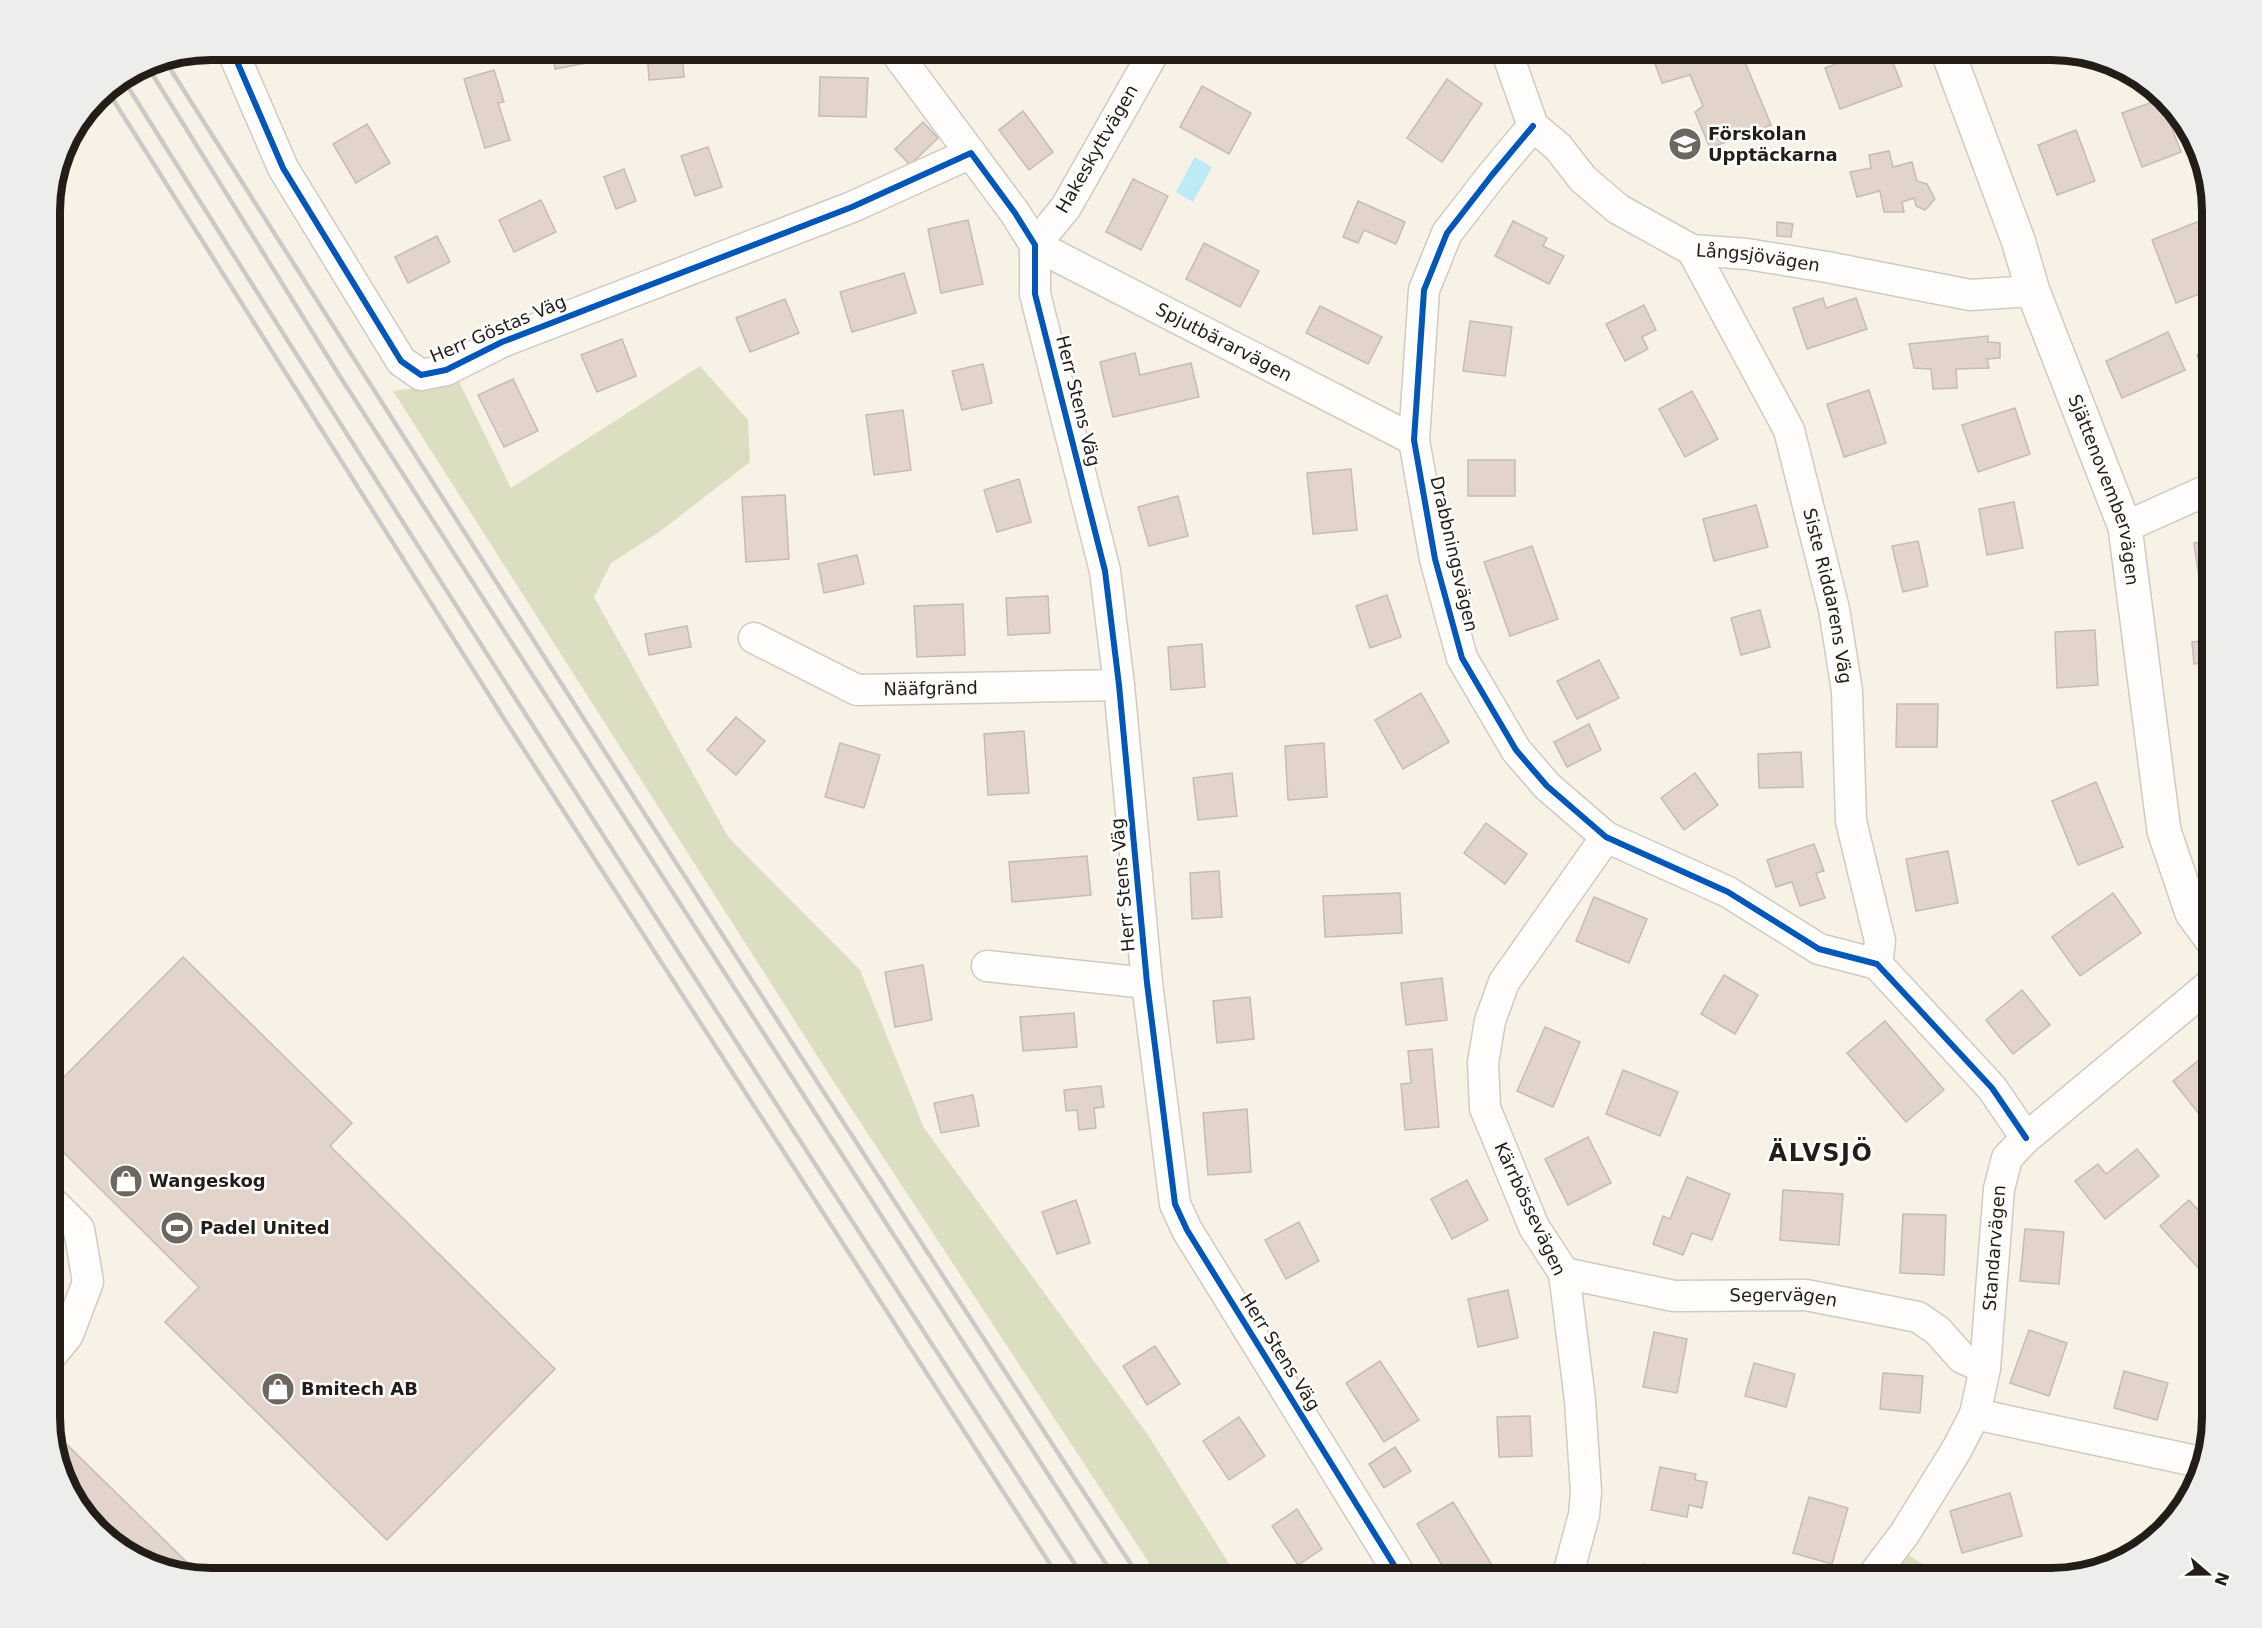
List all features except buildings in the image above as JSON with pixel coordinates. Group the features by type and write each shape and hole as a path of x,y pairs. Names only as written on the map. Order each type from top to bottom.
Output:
{"street":[{"name":"Herr Göstas Väg","path":"236,60 283,168 401,361 421,375 446,370 502,342 852,207 971,153"},
{"path":"901,60 1015,213 1035,245"},
{"name":"Hakeskyttvägen","path":"1035,245 1066,207 1149,60"},
{"path":"1510,60 1533,126"},
{"name":"Sjättenovembervägen","path":"1951,60 2018,240 2033,291 2125,527 2164,831 2193,913 2202,926"},
{"name":"Långsjövägen","path":"1533,126 1558,147 1583,179 1617,209 1692,250 1747,254 1970,295 2033,291"},
{"name":"Drabbningsvägen","path":"1533,126 1447,233 1424,290 1414,440 1435,559 1462,658 1516,750 1547,786 1606,837 1728,892 1819,950 1877,964"},
{"name":"Spjutbärarvägen","path":"1035,245 1414,440"},
{"name":"Herr Stens Väg","path":"1035,245 1035,294 1105,571 1119,685 1147,983 1175,1204 1187,1230 1396,1568"},
{"name":"Siste Riddarens Väg","path":"1692,250 1789,430 1834,609 1844,668 1847,691 1851,821 1880,940 1877,964"},
{"path":"2125,527 2202,492"},
{"name":"Nääfgränd","path":"754,638 857,690 1119,685"},
{"name":"Kärrbössevägen","path":"1570,1568 1584,1515 1586,1492 1580,1400 1564,1273 1534,1227 1485,1108 1483,1063 1490,1021 1504,981 1606,837"},
{"path":"1877,964 1992,1088 2026,1138"},
{"name":"Herr Stens Väg","path":"987,966 1147,983"},
{"name":"Standarvägen","path":"1879,1568 1905,1533 1957,1449 1975,1414 1985,1368 1999,1189 2007,1158 2026,1138 2202,991"},
{"path":"60,1210 79,1229 88,1282 68,1335 60,1345"},
{"name":"Segervägen","path":"1564,1273 1674,1296 1806,1295 1918,1317 1938,1331 1962,1358 1985,1368"},
{"path":"1975,1414 2195,1461"}],"green space":[{"path":"700,366 748,420 750,462 659,532 611,563 594,597 729,838 860,970 924,1128 1148,1435 1232,1568 1152,1568 832,1079 393,391 459,382 511,488"},
{"path":"1905,1553 1929,1568 1893,1568"}],"water":[{"path":"1195,157 1212,167 1193,202 1176,192"}],"railway":[{"path":"168,66 649,821 1133,1568"},
{"path":"151,73 339,375 1109,1568"},
{"path":"127,85 600,831 1077,1568"},
{"path":"111,97 508,725 1053,1568"}],"cycle path":[{"path":"236,60 283,168 401,361 421,375 446,370 502,342 852,207 971,153 1015,213 1035,245 1035,294 1105,571 1119,685 1147,983 1175,1204 1187,1230 1396,1568"},
{"path":"1533,126 1447,233 1424,290 1414,440 1435,559 1462,658 1516,750 1547,786 1606,837 1728,892 1819,949 1877,964 1992,1088 2026,1138"}],"place":[{"name":"Förskolan Upptäckarna","path":"1685,144"},
{"name":"Wangeskog","path":"126,1181"},
{"name":"Padel United","path":"177,1228"},
{"name":"Bmitech AB","path":"278,1389"}],"district":[{"name":"ÄLVSJÖ","path":"1821,1153"}]}
